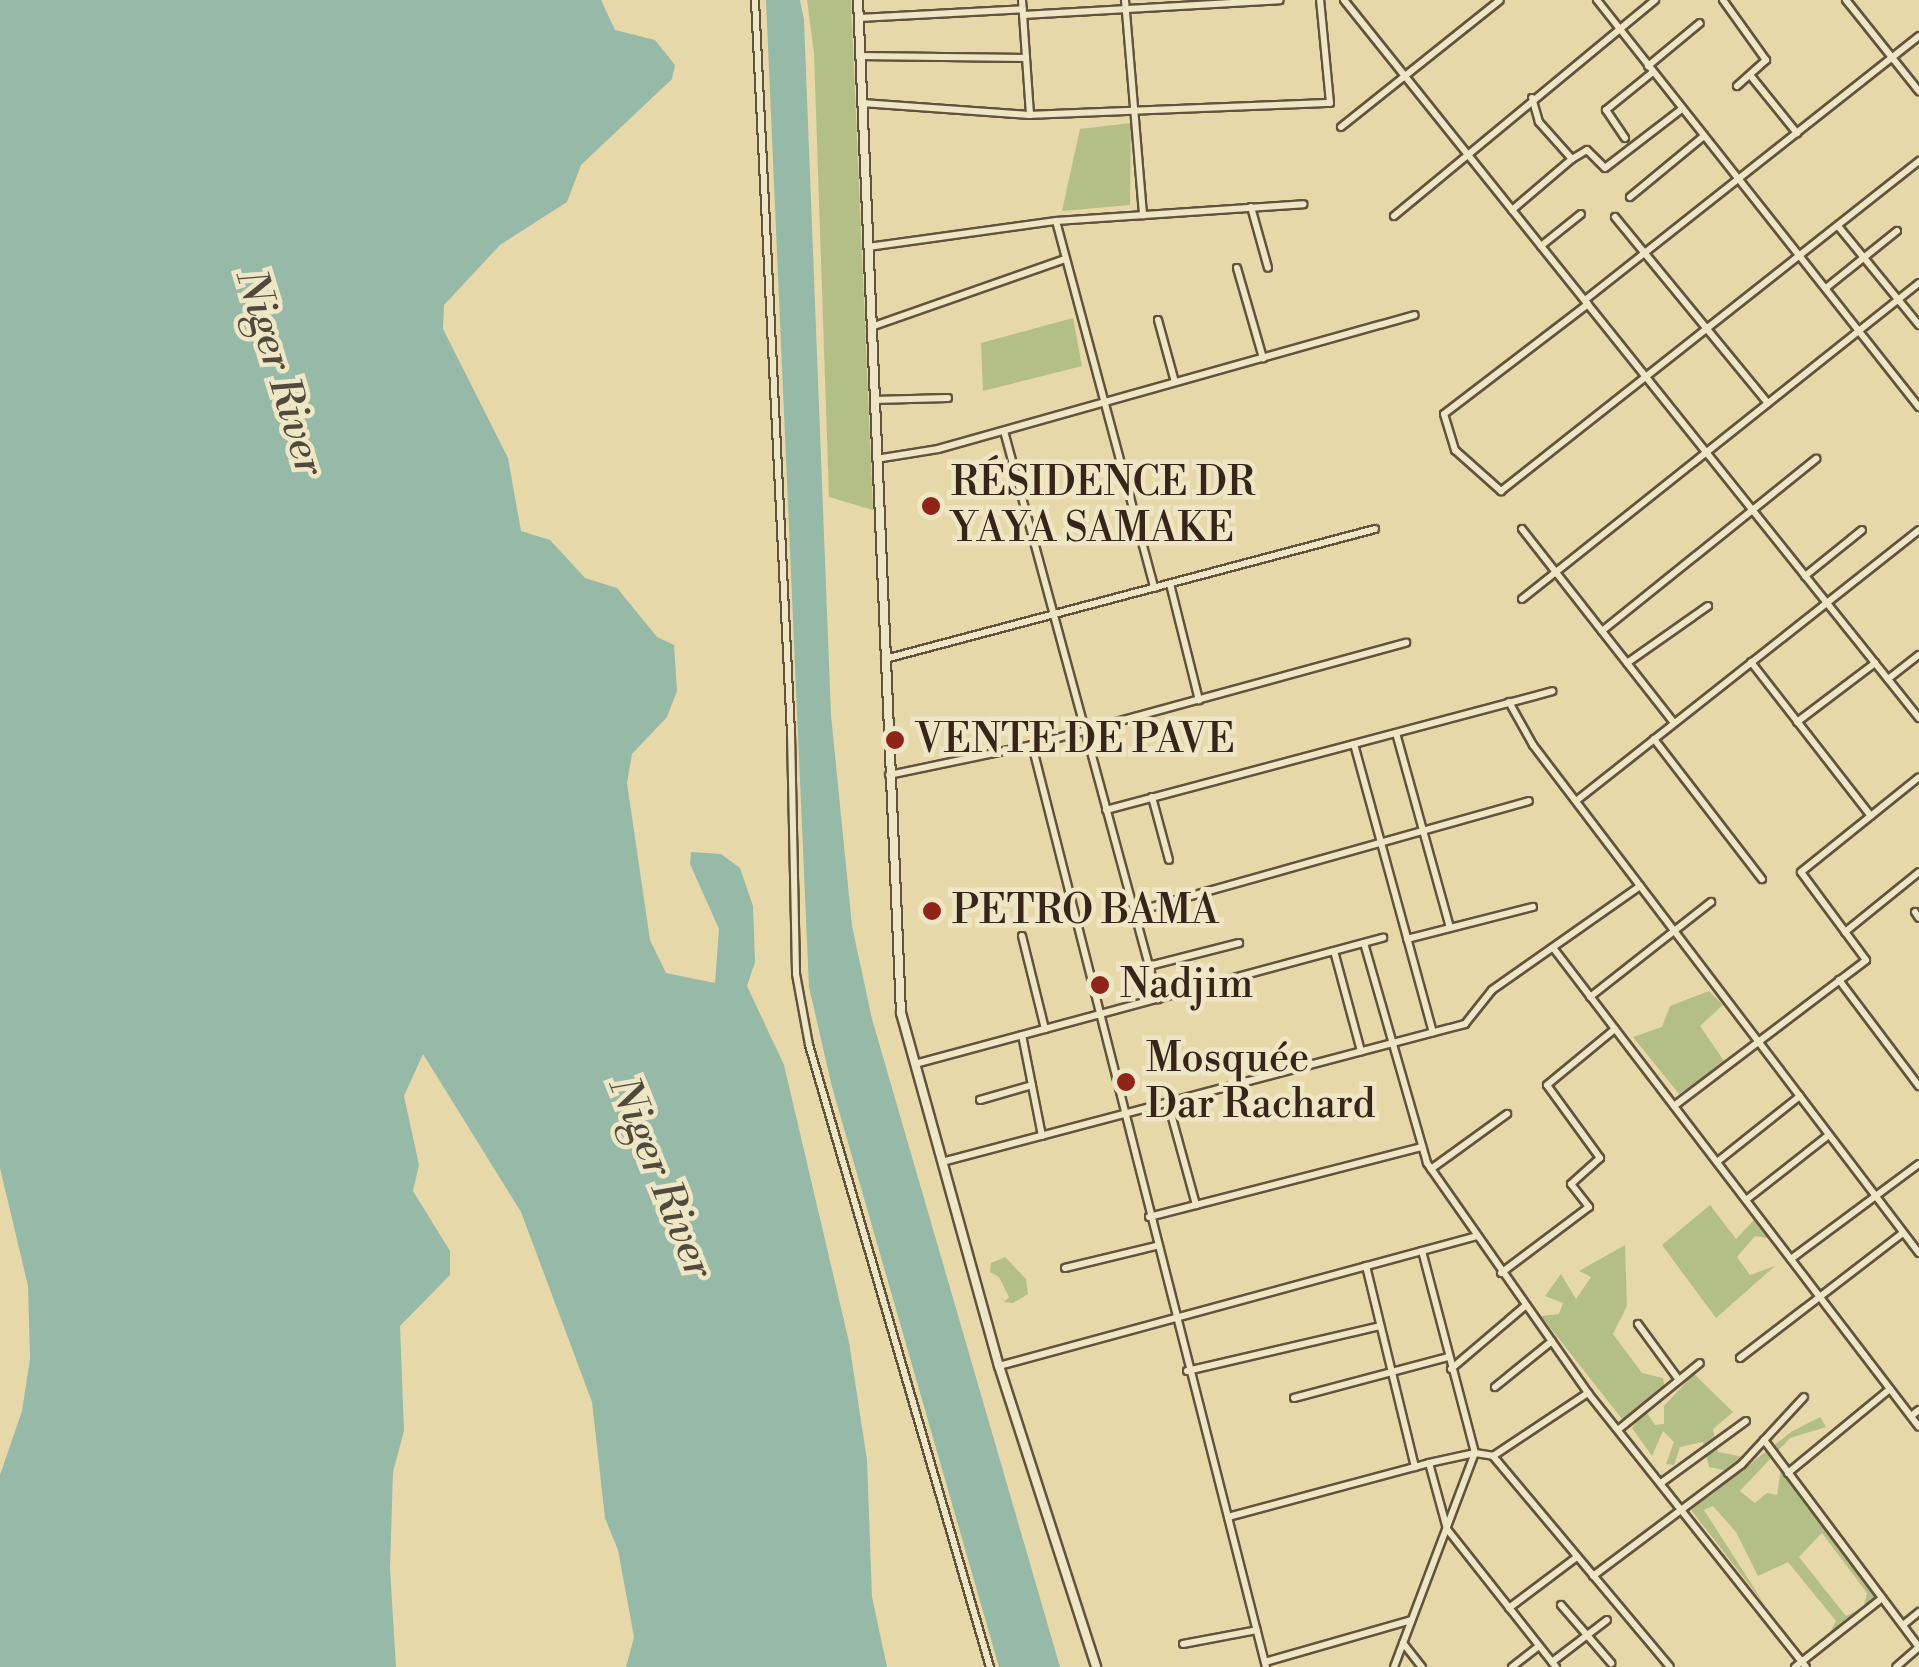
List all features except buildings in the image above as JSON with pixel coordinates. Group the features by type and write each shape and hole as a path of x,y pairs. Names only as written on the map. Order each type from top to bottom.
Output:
{"main road":[{"path":"858,0 900,1002 999,1366 1096,1667"}],"street":[{"path":"756,0 796,974 809,1045 990,1667"},
{"path":"1126,0 1143,215"},
{"path":"859,18 1023,8 1126,12 1280,0"},
{"path":"861,103 1030,116 1330,102 1320,0"},
{"path":"1341,127 1500,0"},
{"path":"1394,216 1532,97 1655,0"},
{"path":"1723,0 1766,60 1737,86"},
{"path":"1846,0 1919,91"},
{"path":"1346,1 1919,718"},
{"path":"1602,2 1650,69 1919,407"},
{"path":"1023,8 1030,116"},
{"path":"1625,138 1606,110 1700,23"},
{"path":"1919,36 1444,414 1456,450 1501,491 1919,161"},
{"path":"860,56 1026,58"},
{"path":"1750,75 1796,133"},
{"path":"1532,97 1539,122 1572,159"},
{"path":"1512,210 1587,150 1606,168 1682,109"},
{"path":"1630,196 1704,136"},
{"path":"868,247 1056,221 1304,204"},
{"path":"1251,208 1268,268"},
{"path":"1541,246 1581,214"},
{"path":"1615,217 1768,403"},
{"path":"1056,221 1154,588"},
{"path":"1838,226 1919,325"},
{"path":"1826,288 1898,231"},
{"path":"871,328 1066,260"},
{"path":"1238,268 1262,358"},
{"path":"1522,598 1919,283"},
{"path":"876,458 1004,431 1416,315"},
{"path":"1158,320 1176,382"},
{"path":"874,400 948,398"},
{"path":"1004,431 1158,998"},
{"path":"1602,631 1816,459"},
{"path":"1522,528 1674,723"},
{"path":"886,659 1054,618 1375,529"},
{"path":"1806,576 1862,530"},
{"path":"1576,801 1919,530"},
{"path":"1170,584 1199,700"},
{"path":"1627,663 1708,606"},
{"path":"888,776 1032,745 1406,643"},
{"path":"1888,679 1919,655"},
{"path":"1751,662 1872,816"},
{"path":"1798,722 1875,663"},
{"path":"1106,810 1552,691"},
{"path":"1509,702 1576,801 1919,1253"},
{"path":"1396,732 1450,928"},
{"path":"1654,739 1762,879"},
{"path":"1354,744 1433,1032"},
{"path":"1032,745 1187,1371 1266,1664 1412,1620"},
{"path":"1674,1106 1866,960 1801,872 1919,777"},
{"path":"1152,797 1169,860"},
{"path":"1134,912 1530,802"},
{"path":"1846,932 1919,872"},
{"path":"942,1162 1465,1024 1492,990 1640,886"},
{"path":"1590,997 1710,902"},
{"path":"1407,939 1532,907"},
{"path":"1022,936 1046,1029"},
{"path":"914,1064 1382,938"},
{"path":"1149,966 1238,943"},
{"path":"1364,943 1431,1170 1588,1393 1801,1665 1882,1598"},
{"path":"1554,949 1919,1427"},
{"path":"1334,951 1361,1052"},
{"path":"1839,980 1919,1086"},
{"path":"1502,1273 1589,1207 1571,1184 1600,1158 1547,1084 1615,1030"},
{"path":"1022,1035 1042,1136"},
{"path":"980,1100 1032,1085"},
{"path":"1716,1162 1800,1096"},
{"path":"1168,1104 1196,1205"},
{"path":"1431,1170 1508,1114"},
{"path":"1746,1200 1830,1135"},
{"path":"1148,1217 1422,1147"},
{"path":"1791,1259 1919,1164"},
{"path":"1740,1358 1904,1233"},
{"path":"999,1366 1476,1236"},
{"path":"1064,1268 1156,1246"},
{"path":"1394,1667 1476,1453 1422,1251"},
{"path":"1366,1266 1415,1467"},
{"path":"1451,1369 1525,1306"},
{"path":"1638,1324 1679,1380"},
{"path":"1187,1371 1381,1326"},
{"path":"1496,1386 1552,1341"},
{"path":"1294,1398 1448,1357"},
{"path":"1619,1429 1700,1363"},
{"path":"1788,1473 1890,1389"},
{"path":"1493,1456 1588,1393"},
{"path":"1593,1576 1683,1512 1764,1440 1804,1398"},
{"path":"1911,1416 1919,1410"},
{"path":"1661,1483 1746,1421"},
{"path":"1764,1440 1919,1647 1896,1667"},
{"path":"1227,1517 1429,1463 1476,1453 1493,1456 1667,1664 1654,1667"},
{"path":"1429,1463 1447,1529 1554,1664 1607,1620"},
{"path":"1509,1608 1577,1557"},
{"path":"1560,1606 1610,1664"},
{"path":"1902,1625 1919,1612"},
{"path":"1183,1644 1257,1630"},
{"path":"1404,1643 1422,1667"},
{"path":"1512,1667 1539,1646"}],"green space":[{"path":"807,0 851,0 873,510 829,497 814,53"},
{"path":"1131,123 1130,205 1062,211 1080,129"},
{"path":"1073,318 1082,366 983,391 981,343"},
{"path":"1709,991 1723,1005 1700,1026 1726,1064 1679,1094 1633,1037 1662,1027 1670,1006"},
{"path":"1710,1205 1736,1239 1756,1218 1773,1239 1755,1236 1737,1257 1750,1275 1775,1266 1716,1318 1662,1245"},
{"path":"1625,1245 1627,1306 1613,1334 1642,1373 1663,1378 1665,1390 1626,1424 1541,1316 1559,1314 1563,1303 1545,1296 1561,1274 1576,1299 1591,1277 1579,1271"},
{"path":"1005,1257 1026,1279 1028,1294 1013,1303 1004,1302 1009,1297 999,1277 990,1272 991,1263"},
{"path":"1694,1374 1733,1412 1713,1429 1718,1452 1744,1457 1727,1471 1709,1467 1703,1442 1680,1447 1674,1465 1666,1464 1674,1442 1663,1431 1652,1456 1632,1428 1645,1410 1655,1425 1664,1424 1664,1406"},
{"path":"1820,1417 1826,1427 1790,1438 1740,1491 1755,1503 1767,1493 1777,1495 1782,1461 1877,1593 1872,1610 1864,1605 1867,1593 1822,1533 1799,1557 1846,1616 1860,1609 1864,1615 1836,1639 1827,1638 1836,1621 1788,1562 1758,1576 1736,1532 1713,1506 1704,1510 1765,1605 1691,1510 1791,1432"}],"water":[{"name":"Niger River","path":"0,0 601,0 615,30 655,40 675,65 672,79 581,165 567,202 500,245 444,305 443,329 508,458 521,531 550,540 585,578 617,588 657,637 674,645 677,691 667,717 632,754 627,783 650,940 666,973 715,983 719,929 690,864 691,852 721,854 740,868 753,906 755,962 747,986 784,1065 849,1342 867,1460 872,1597 887,1667 626,1667 634,1637 618,1550 605,1518 592,1402 521,1212 423,1054 404,1096 419,1165 413,1191 450,1251 450,1275 400,1326 404,1431 393,1472 390,1568 396,1667 0,1667 0,1475 22,1411 30,1359 28,1286 0,1168"},
{"path":"766,0 800,0 804,20 831,715 852,926 872,1019 1060,1667 999,1667 832,1087 809,987"}],"place":[{"name":"RÉSIDENCE DR YAYA SAMAKE","path":"931,506"},
{"name":"VENTE DE PAVE","path":"895,740"},
{"name":"PETRO BAMA","path":"932,911"},
{"name":"Nadjim","path":"1100,985"},
{"name":"Mosquée Dar Rachard","path":"1126,1082"}]}
